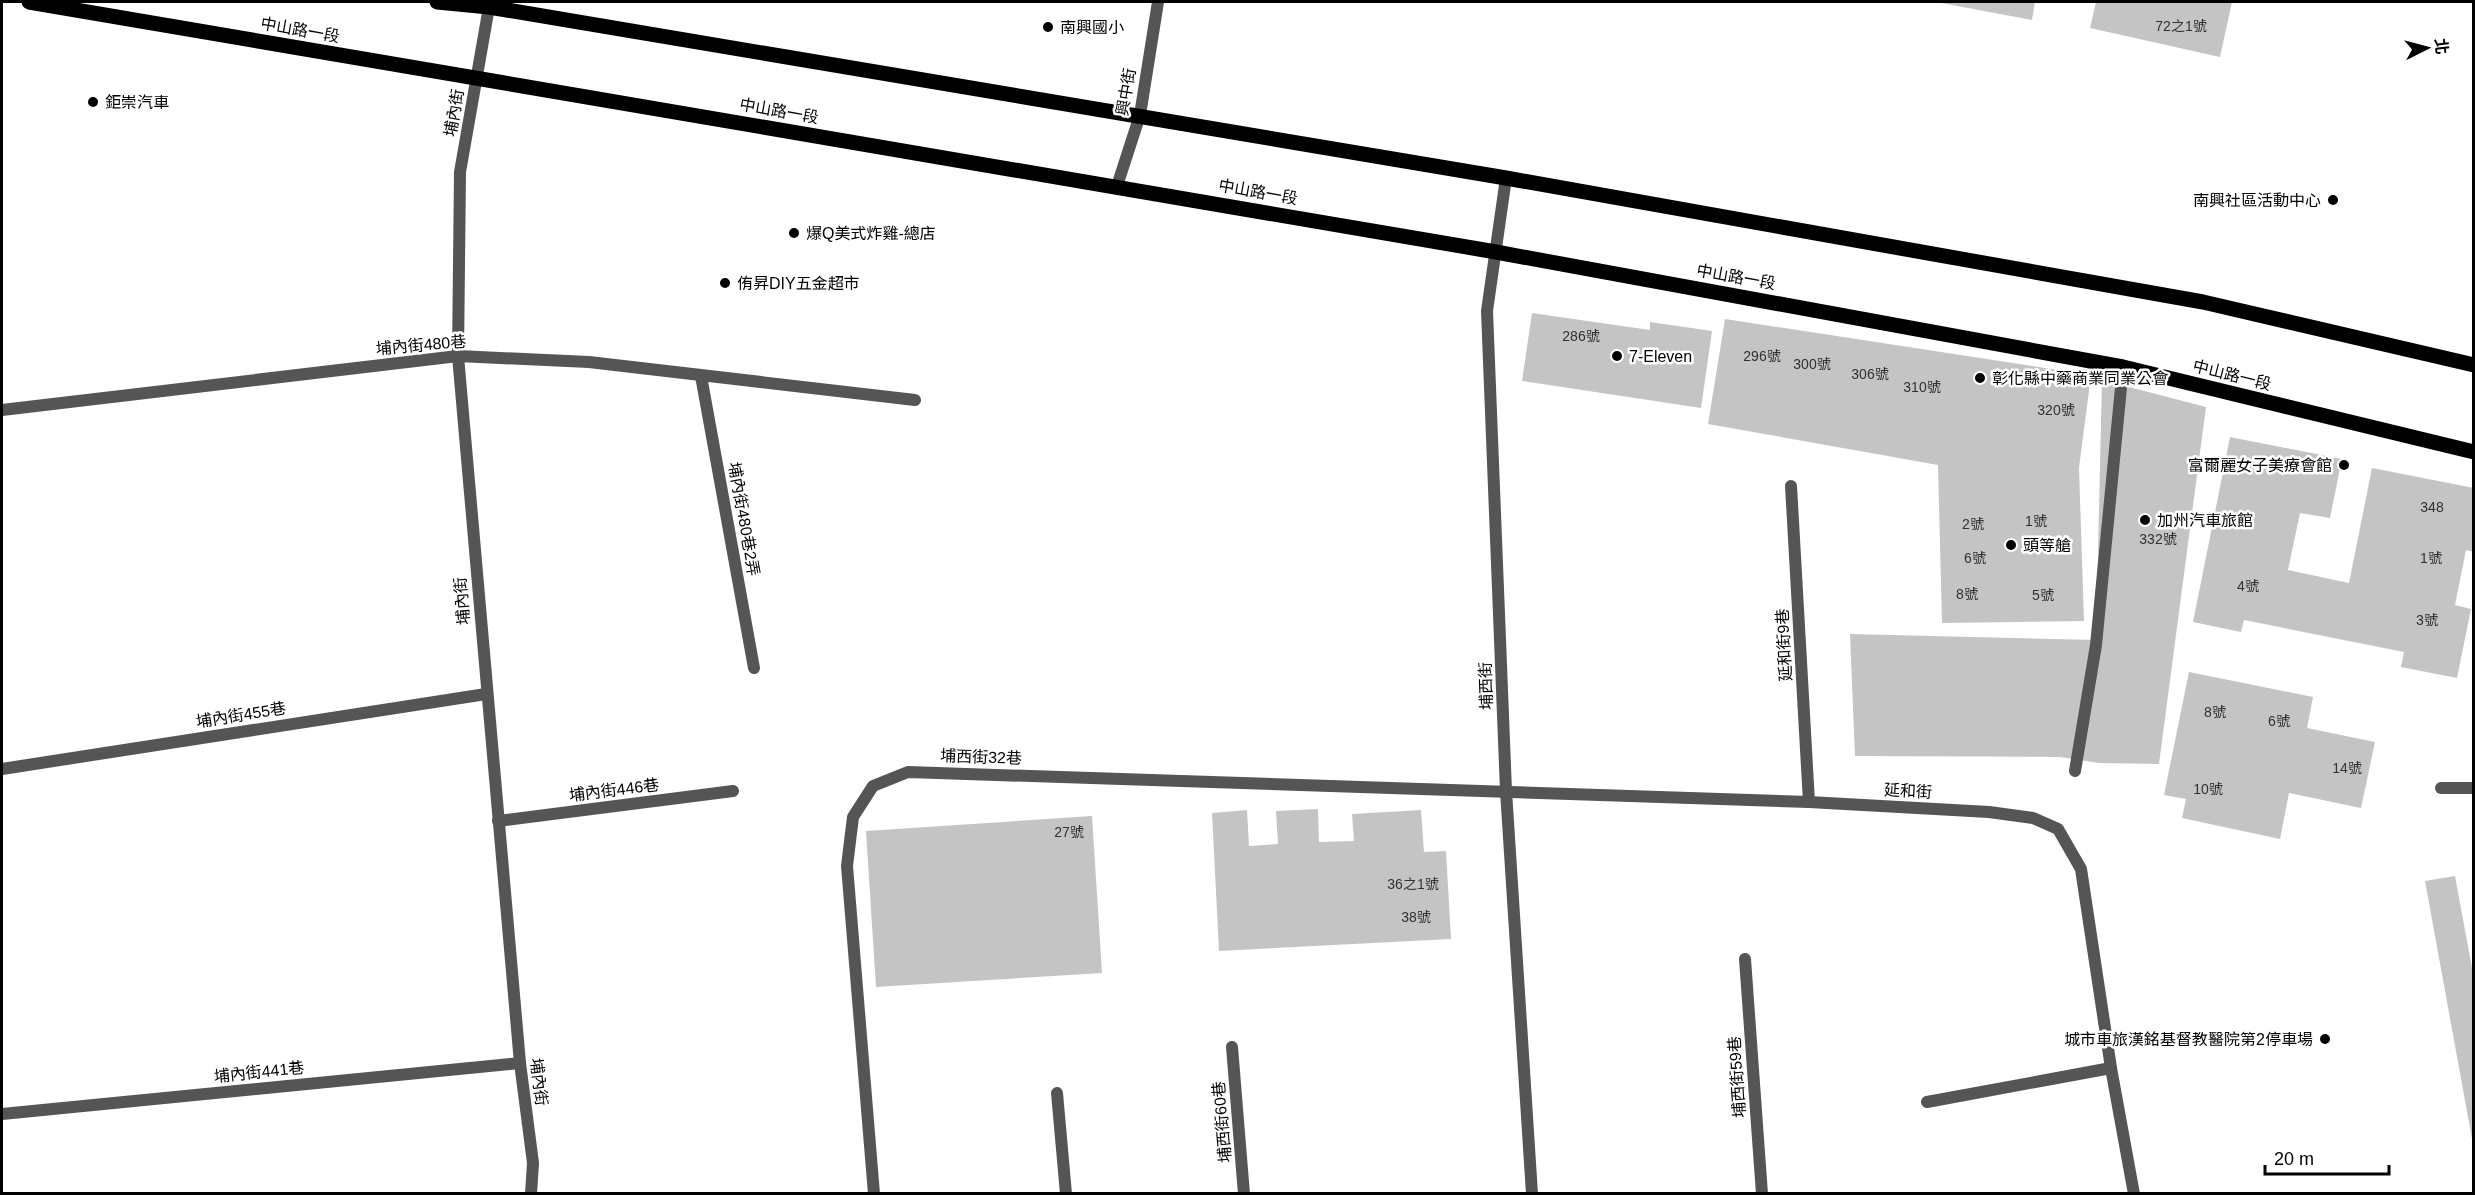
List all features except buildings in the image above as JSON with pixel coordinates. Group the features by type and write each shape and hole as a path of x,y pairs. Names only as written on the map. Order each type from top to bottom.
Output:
{"main road":[{"name":"中山路一段","path":"29,2 1496,252 2123,367 2474,452"},
{"path":"437,2 489,7 1140,115 2203,302 2474,365"}],"street":[{"name":"興中街","path":"1117,186 1140,115 1158,2"},
{"name":"埔內街","path":"489,7 460,172 458,356 520,1063 533,1163 531,1194"},
{"name":"埔西街","path":"1506,178 1487,311 1506,791 1532,1194"},
{"name":"埔內街480巷","path":"2,411 458,356 589,362 915,400"},
{"path":"2075,771 2096,645 2123,367"},
{"name":"埔內街480巷2弄","path":"701,376 754,668"},
{"name":"延和街9巷","path":"1791,486 1809,802"},
{"name":"埔內街455巷","path":"2,769 486,694"},
{"name":"埔西街32巷","path":"874,1194 846,866 853,817 873,786 908,772 1506,791"},
{"path":"2441,788 2474,788"},
{"name":"埔內街446巷","path":"498,821 733,791"},
{"name":"延和街","path":"1506,791 1809,802 1989,812 2033,819 2058,829 2081,868 2111,1068 2133,1194"},
{"name":"埔西街59巷","path":"1745,959 1762,1194"},
{"name":"埔西街60巷","path":"1232,1047 1244,1194"},
{"name":"埔內街441巷","path":"2,1114 520,1063"},
{"path":"1927,1102 2111,1068"},
{"path":"1056,1093 1066,1194"}],"place":[{"name":"南興國小","path":"1048,27"},
{"name":"鉅崇汽車","path":"93,102"},
{"name":"南興社區活動中心","path":"2333,200"},
{"name":"爆Q美式炸雞-總店","path":"794,233"},
{"name":"侑昇DIY五金超市","path":"725,283"},
{"name":"7-Eleven","path":"1617,356"},
{"name":"彰化縣中藥商業同業公會","path":"1980,378"},
{"name":"富爾麗女子美療會館","path":"2344,465"},
{"name":"加州汽車旅館","path":"2145,520"},
{"name":"頭等艙","path":"2011,545"},
{"name":"城市車旅漢銘基督教醫院第2停車場","path":"2325,1039"}]}
